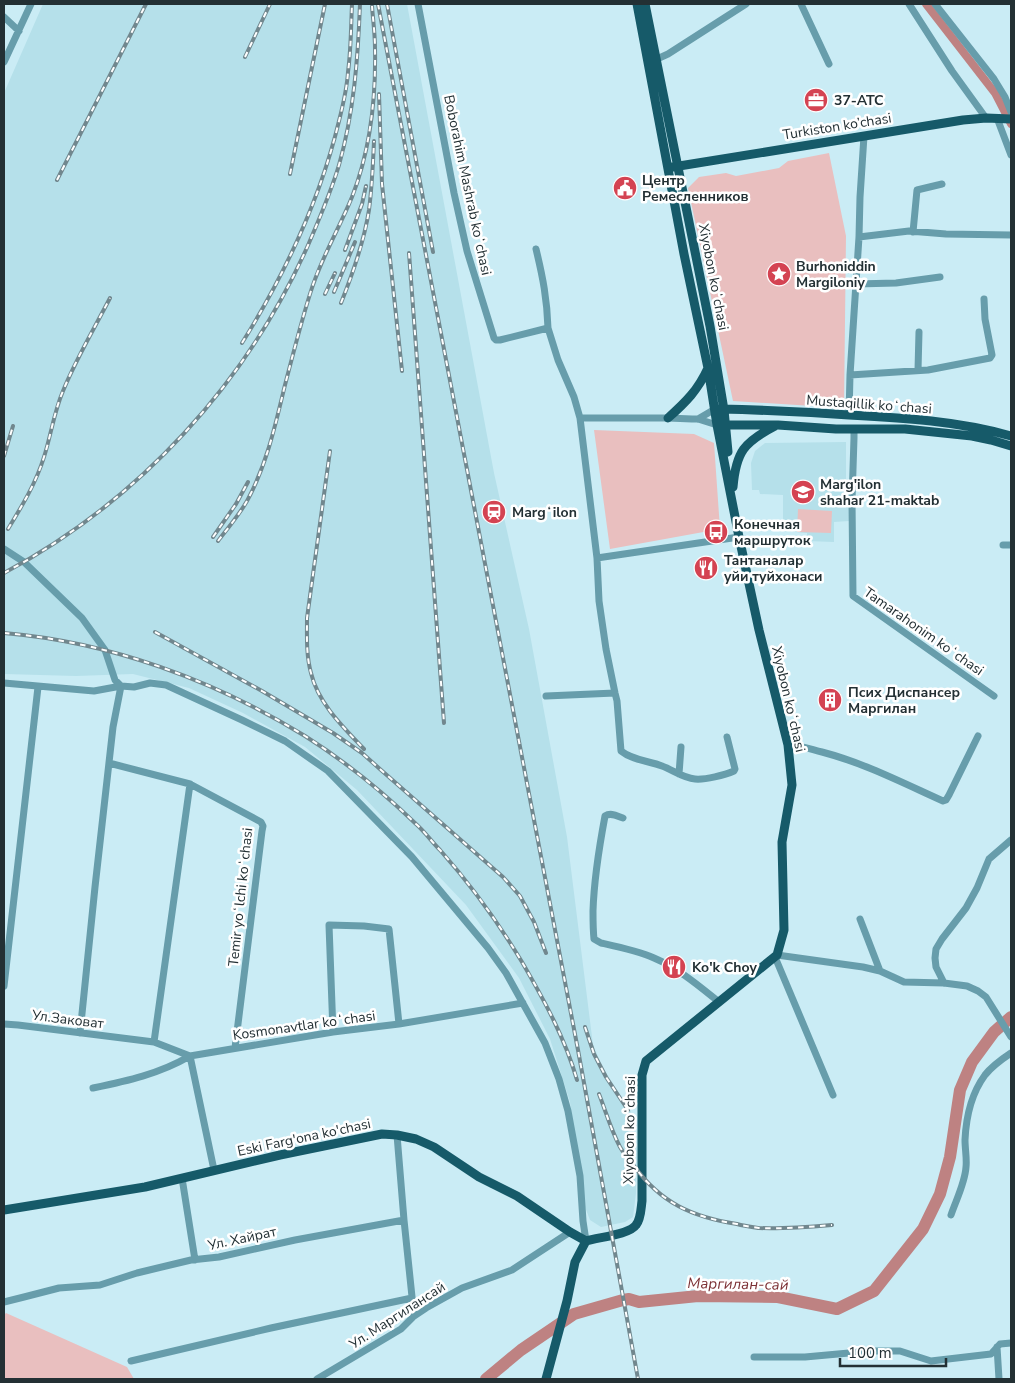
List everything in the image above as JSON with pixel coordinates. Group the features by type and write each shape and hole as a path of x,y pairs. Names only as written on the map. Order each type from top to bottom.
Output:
{"main road":[{"name":"Xiyobon koʻchasi","path":"586,1241 629,1231 636,1225 640,1212 642,1075 646,1062 776,956 784,930 782,842 792,785 788,745 759,630 739,537 721,425 710,326 637,4"},
{"name":"Xiyobon koʻchasi","path":"645,4 657,59 684,254 708,368 719,410"},
{"name":"Turkiston ko’chasi","path":"673,167 986,118 1011,120"},
{"path":"668,418 688,400 702,382 708,368"},
{"name":"Mustaqillik koʻchasi","path":"719,410 902,418 976,427 1011,436"},
{"path":"836,414 836,429"},
{"name":"Mustaqillik koʻchasi","path":"721,425 915,430 972,436 1011,446"},
{"path":"732,497 737,460 745,447 754,438 778,425"},
{"name":"Eski Farg'ona ko'chasi","path":"4,1210 144,1187 382,1134 416,1139 434,1148 479,1177 517,1196 586,1241"},
{"path":"546,1379 567,1301 575,1262 586,1241"}],"street":[{"path":"4,62 31,4"},
{"name":"Boborahim Mashrab koʻchasi","path":"418,4 467,251 494,338 500,340 548,328"},
{"path":"657,59 668,54 746,4"},
{"path":"801,4 829,64"},
{"path":"909,4 952,71 986,118"},
{"path":"935,4 1006,97 1011,112"},
{"path":"4,18 19,31"},
{"path":"997,118 1011,155"},
{"path":"849,415 864,136"},
{"path":"913,232 917,190 942,184"},
{"path":"859,238 913,232 1011,235"},
{"path":"536,250 544,283 548,328 558,360 574,396 580,418 597,558 599,601 617,700 621,751 688,778 700,780 734,771 727,737"},
{"path":"856,284 896,283 940,277"},
{"path":"850,375 918,370 964,364 990,358 984,299"},
{"path":"918,370 919,332"},
{"path":"698,419 719,410"},
{"path":"580,418 698,419 721,425"},
{"name":"Tamarahonim koʻchasi","path":"854,429 852,500 853,596 994,696"},
{"path":"597,558 739,537"},
{"path":"4,549 24,562 82,618 104,650 115,680 121,686"},
{"path":"4,683 94,691 121,686 134,687 150,683 166,685 285,741 328,771 412,857 488,948 506,973 546,1043 568,1111 580,1176 586,1241"},
{"path":"80,1033 113,727 121,686"},
{"path":"4,986 38,687"},
{"path":"546,696 615,694"},
{"path":"788,745 797,745 839,756 879,771 943,801 949,795 978,736"},
{"path":"679,774 681,747"},
{"name":"Temir yoʻlchi koʻchasi","path":"109,763 190,784 258,820 263,826 235,1048"},
{"path":"154,1042 190,784"},
{"path":"622,818 611,814 606,816 599,848 594,898 594,939 652,957 662,962 693,981 719,1002"},
{"path":"944,983 936,967 936,949 966,908 989,859 1011,840"},
{"path":"860,919 880,971"},
{"path":"333,1032 329,925 389,929 399,1024"},
{"path":"832,1095 776,956 863,967 880,971 904,982 944,983 967,986 986,997 1011,1037"},
{"name":"Kosmonavtlar koʻchasi","path":"93,1088 137,1078 174,1065 190,1056 523,1003"},
{"name":"Ул.Заковат","path":"4,1024 154,1042 190,1056"},
{"path":"951,1215 966,1167 965,1139 967,1117 976,1090 986,1074 1011,1053"},
{"path":"190,1056 214,1170"},
{"path":"397,1135 414,1316"},
{"path":"182,1178 195,1260"},
{"name":"Ул. Хайрат","path":"4,1302 59,1288 100,1285 136,1273 195,1260 219,1257 304,1238 404,1220"},
{"name":"Ул. Маргилансай","path":"318,1379 402,1329 414,1316 462,1288 512,1270 570,1232"},
{"path":"131,1361 271,1328 412,1298"},
{"path":"754,1357 805,1357 871,1351 900,1352 931,1362 991,1354 1000,1344 1011,1343"},
{"path":"998,1347 999,1379"}],"shaded area":[{"path":"43,4 407,4 494,473 529,629 567,837 593,1045 603,1068 633,1115 637,1151 636,1193 633,1217 625,1222 601,1227 590,1220 585,1207 570,1102 550,1039 519,978 466,905 357,790 305,747 243,713 189,688 133,674 76,676 4,674 4,93"},
{"path":"829,153 846,236 844,408 733,401 688,188 699,177 726,173 736,176 779,168 788,161"},
{"path":"594,430 694,434 714,443 720,529 610,549"},
{"name":"Marg'ilon shahar 21-maktab","path":"846,442 846,496 850,497 849,521 834,522 834,542 807,541 807,533 783,531 783,495 760,494 759,490 752,490 751,463 755,451 765,443"},
{"path":"798,509 832,511 831,533 797,532"},
{"path":"6,1313 127,1367 134,1379 4,1379 4,1315"}],"waterway":[{"path":"926,4 995,93 1011,124"},
{"name":"Маргилан-сай","path":"486,1379 521,1350 574,1314 623,1300 629,1299 639,1302 698,1296 778,1297 837,1309 874,1291 923,1229 940,1194 950,1157 960,1090 972,1062 994,1032 1011,1017"}],"railway":[{"path":"57,180 146,4"},
{"path":"245,57 270,4"},
{"path":"290,174 325,4"},
{"path":"242,343 287,263 300,236 322,179 346,90 350,55 352,4"},
{"path":"4,573 53,544 100,511 144,474 184,433 221,390 255,343 284,294 309,243 339,165 354,85 360,4"},
{"path":"378,4 578,1050 638,1379"},
{"path":"387,4 433,252"},
{"path":"218,541 244,506 260,474 314,281 347,209 358,179 371,124 373,105 375,48 372,6"},
{"path":"379,94 382,184 402,371"},
{"path":"341,303 358,257 367,222 374,141"},
{"path":"345,250 362,204 366,186"},
{"path":"334,292 355,242"},
{"path":"409,253 444,723"},
{"path":"325,294 335,273"},
{"path":"8,529 41,467 57,407 68,379 110,298"},
{"path":"4,456 13,426"},
{"path":"330,451 307,618 308,659 314,684 325,704 364,749"},
{"path":"213,537 236,504 248,482"},
{"path":"155,632 262,691 333,733 362,753 503,877 520,896 534,922 546,953"},
{"path":"4,633 83,645 122,655 198,681 270,716 305,736 363,777 422,830 463,877 494,918 546,1005 560,1034 577,1080"},
{"path":"585,1027 594,1054 606,1077 628,1110"},
{"path":"599,1094 614,1134 625,1155 655,1190 679,1206 706,1217 759,1228 832,1225"}],"place":[{"name":"37-АТС","path":"816,100"},
{"name":"Центр Ремесленников","path":"625,188"},
{"name":"Burhoniddin Margiloniy","path":"779,274"},
{"name":"Marg'ilon shahar 21-maktab","path":"803,492"},
{"name":"Margʻilon","path":"494,512"},
{"name":"Конечная маршруток","path":"716,532"},
{"name":"Тантаналар уйи туйхонаси","path":"706,568"},
{"name":"Псих Диспансер Маргилан","path":"830,700"},
{"name":"Ko'k Choy","path":"674,967"}]}
